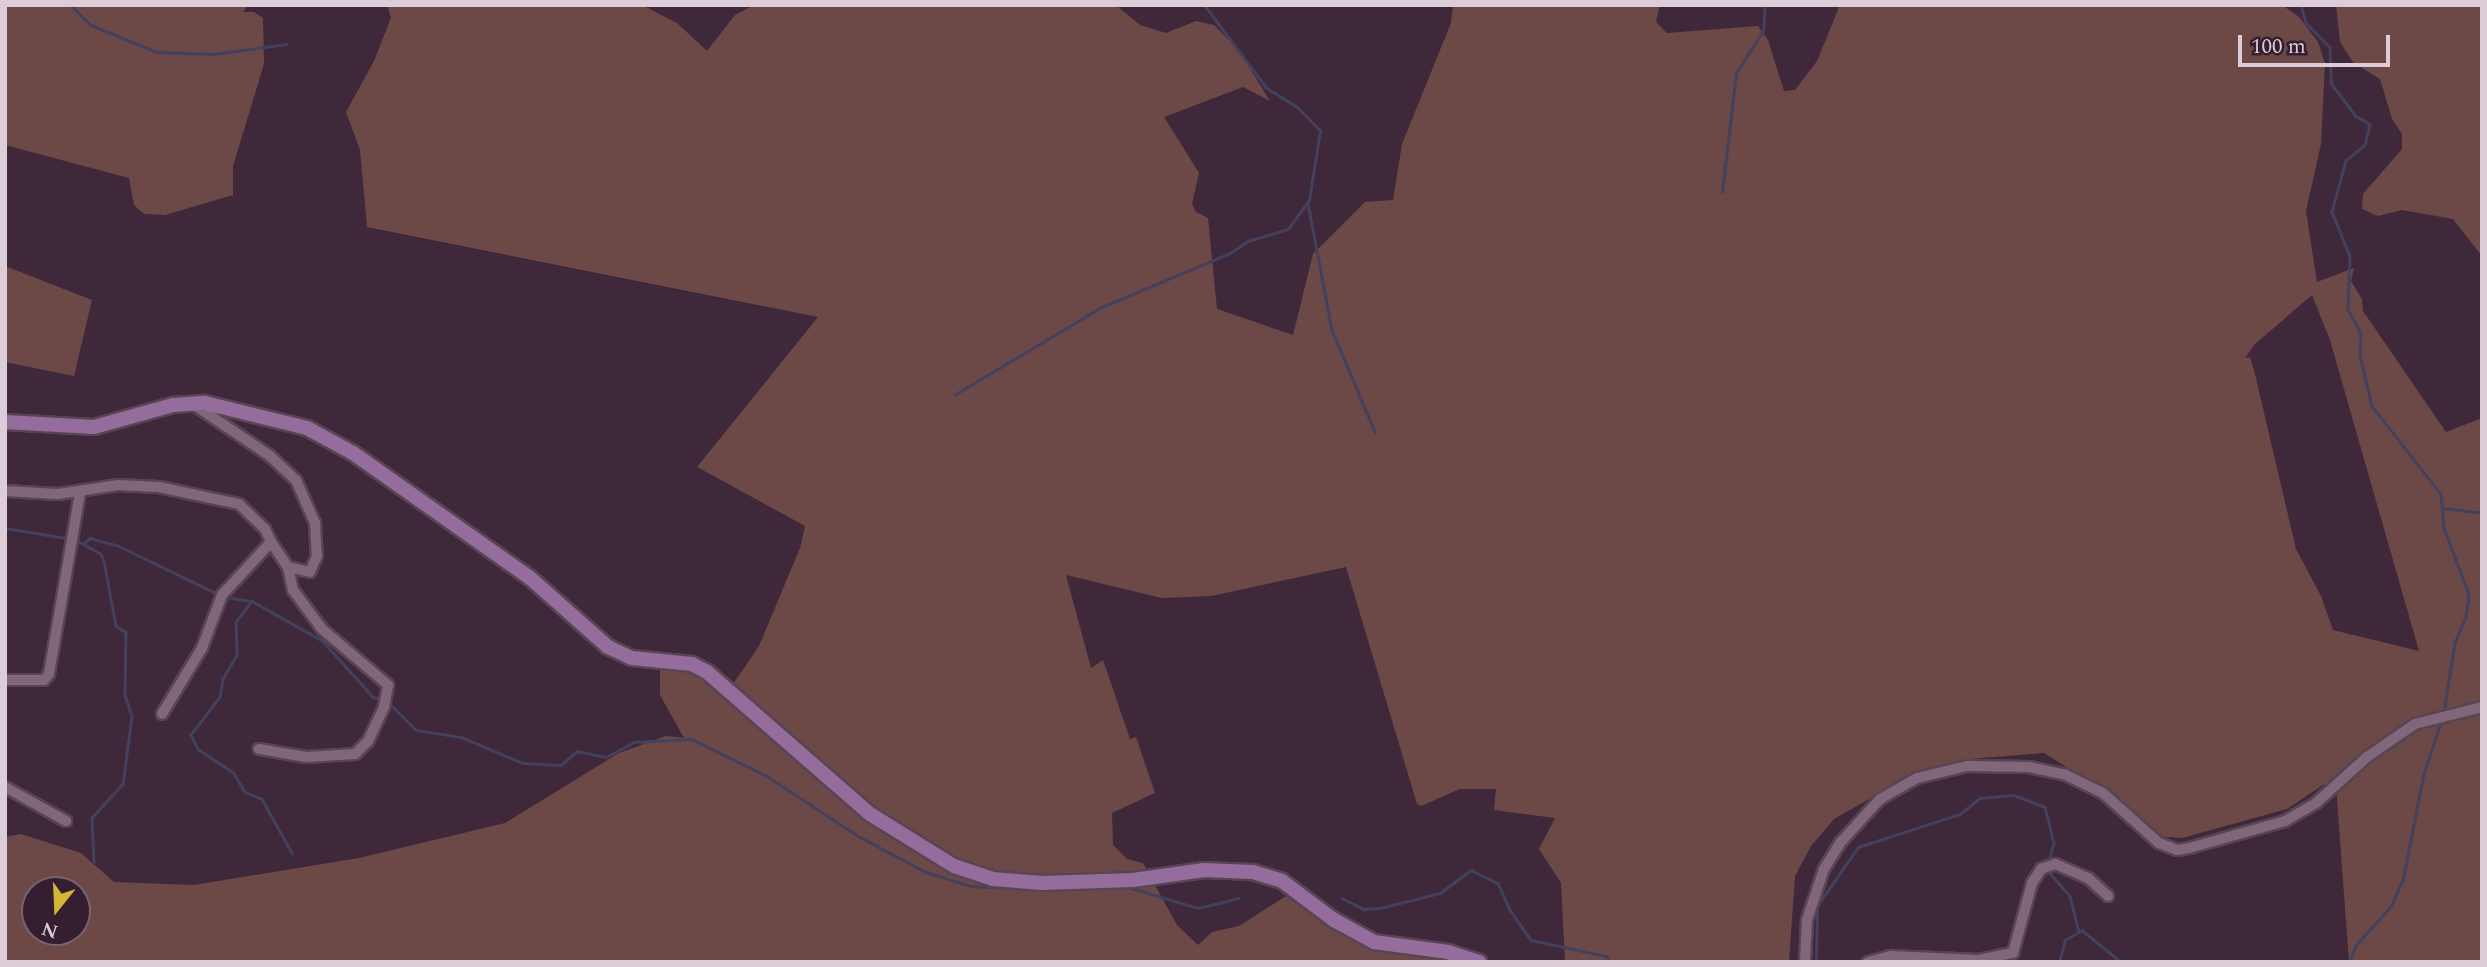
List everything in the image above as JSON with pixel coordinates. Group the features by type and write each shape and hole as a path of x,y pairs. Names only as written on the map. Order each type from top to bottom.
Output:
{"street":[{"path":"193,403 277,461 302,491 315,523 317,556 310,572 288,567"},
{"path":"5,422 94,427 193,403 222,405 327,437 542,587 608,647 632,658 692,664 707,672 870,814 954,866 993,878 1042,883 1133,880 1204,870 1253,872 1282,880 1334,920 1374,942 1448,952 1479,962"},
{"path":"5,491 80,492 140,485 239,504 258,519 288,567 293,590 309,616 377,673 388,691 368,741 355,754 306,757 259,749"},
{"path":"5,693 6,680 44,680 49,674 80,492"},
{"path":"162,714 202,648 222,595 271,542"},
{"path":"1804,962 1807,920 1824,869 1840,843 1880,799 1917,778 1967,766 2029,766 2066,775 2104,793 2159,843 2177,850 2284,821 2316,803 2367,757 2415,724 2482,707"},
{"path":"5,787 66,821"},
{"path":"1868,962 1891,957 1946,962 1990,960 2013,953 2032,883 2040,869 2055,864 2088,878 2108,895"}],"shaded area":[{"path":"5,5 248,5 243,12 254,12 263,18 264,64 233,166 233,195 165,215 144,214 134,205 129,178 5,145"},
{"path":"387,5 642,5 677,23 707,51 735,15 754,5 1116,5 1140,25 1166,33 1196,21 1214,25 1238,49 1270,101 1243,87 1164,117 1199,173 1192,204 1196,212 1208,218 1217,309 1293,335 1313,254 1365,202 1393,200 1402,144 1451,23 1453,5 1660,5 1656,22 1667,33 1758,26 1768,40 1784,91 1795,90 1817,61 1840,5 2282,5 2299,17 2318,42 2325,63 2321,144 2306,211 2317,282 2354,268 2351,281 2362,299 2363,311 2446,432 2482,418 2482,962 2349,962 2336,786 2323,785 2287,809 2182,838 2165,837 2148,832 2089,781 2044,753 1970,759 1920,770 1834,819 1811,846 1795,876 1789,962 1565,962 1561,883 1539,849 1555,818 1494,810 1496,789 1460,789 1421,806 1417,804 1346,567 1211,596 1162,598 1066,575 1091,668 1103,660 1130,739 1136,737 1155,793 1112,813 1113,845 1127,859 1143,863 1177,925 1198,945 1212,932 1239,926 1291,893 1357,932 1439,945 1481,962 5,962 5,837 21,834 81,853 114,882 194,885 359,858 505,823 619,753 666,736 684,738 660,695 660,659 680,661 727,693 759,646 800,548 805,526 697,467 818,317 367,227 360,150 346,112 374,61 391,18","holes":["2312,295 2330,340 2419,651 2333,630 2321,596 2296,549 2254,370 2250,357 2245,358 2255,344"]},
{"path":"2336,5 2482,5 2482,256 2453,219 2402,210 2378,216 2362,209 2363,194 2402,149 2402,134 2392,119 2380,79 2353,62 2340,42"},
{"path":"5,266 92,300 74,376 5,362"}],"waterway":[{"path":"71,5 91,25 157,52 214,54 286,44"},
{"path":"954,395 1100,308 1230,253 1248,241 1288,229 1309,200 1320,131 1298,108 1266,88 1204,5"},
{"path":"1722,192 1736,73 1763,31 1765,5"},
{"path":"2301,5 2306,23 2330,47 2331,83 2356,116 2370,124 2365,145 2346,161 2332,212 2350,256 2348,309 2361,333 2360,355 2372,406 2441,494 2444,528 2469,594 2466,617 2455,643 2445,706"},
{"path":"1308,203 1332,330 1375,432"},
{"path":"2444,508 2482,513"},
{"path":"5,528 66,538"},
{"path":"84,543 90,538 119,546 216,593"},
{"path":"78,541 101,554 116,626 126,632 125,695 132,716 123,784 92,818 94,862"},
{"path":"231,598 252,601 323,641 373,697 382,699"},
{"path":"252,601 236,622 237,655 223,679 220,697 191,735 198,749 234,773 245,792 262,799 292,853"},
{"path":"389,703 416,730 461,737 523,763 561,765 577,751 606,757 634,742 692,739 767,776 860,837 926,872 971,886 1030,889"},
{"path":"2349,962 2356,945 2391,906 2403,879 2423,776 2441,721"},
{"path":"1816,962 1817,906 1858,847 1960,814 1980,798 2014,795 2045,807 2054,843 2050,858"},
{"path":"1342,898 1364,909 1380,908 1440,893 1471,870 1498,883 1510,910 1531,940 1606,956 1611,962"},
{"path":"2050,873 2070,896 2079,931"},
{"path":"1128,887 1198,908 1239,898"},
{"path":"2059,962 2065,940 2082,930 2121,962"}]}
